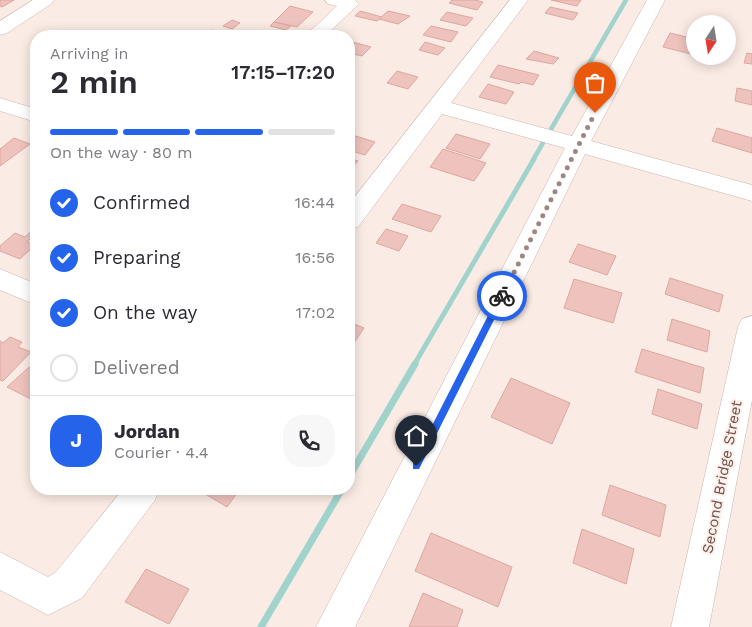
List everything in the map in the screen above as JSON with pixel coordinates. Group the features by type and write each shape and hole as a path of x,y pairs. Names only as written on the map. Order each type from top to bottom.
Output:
{"street":[{"path":"0,29 45,0"},
{"path":"321,30 350,4 334,0"},
{"path":"355,213 519,0"},
{"path":"335,627 569,143 656,0"},
{"path":"0,104 30,114"},
{"path":"437,106 752,193"},
{"path":"0,279 30,292"},
{"name":"Second Bridge Street","path":"690,627 752,327"},
{"path":"0,570 48,597 69,585 138,495"}],"building":[{"path":"0,0 14,0 2,7 0,6"},
{"path":"452,0 483,2 477,10 449,3"},
{"path":"551,0 581,0 577,6"},
{"path":"290,6 313,12 297,27 274,22"},
{"path":"550,7 578,13 573,20 545,13"},
{"path":"360,11 382,17 377,21 355,16"},
{"path":"388,11 410,16 398,24 379,19"},
{"path":"447,12 473,18 466,26 440,20"},
{"path":"232,20 240,23 232,29 223,26"},
{"path":"274,22 291,26 286,30 270,26"},
{"path":"431,26 458,32 451,42 423,35"},
{"path":"670,33 686,37 686,53 663,47"},
{"path":"425,42 445,48 438,55 419,50"},
{"path":"355,43 371,47 362,56 355,54"},
{"path":"534,51 559,58 553,64 526,59"},
{"path":"747,53 752,54 752,64 744,63"},
{"path":"498,65 539,75 533,85 521,82 519,84 490,77"},
{"path":"397,71 418,77 408,89 387,83"},
{"path":"488,84 514,92 506,104 479,97"},
{"path":"737,88 752,91 752,105 735,101"},
{"path":"717,128 752,138 752,153 712,141"},
{"path":"456,134 490,144 480,159 446,148"},
{"path":"355,136 375,142 365,155 355,152"},
{"path":"14,138 30,144 0,166 0,149"},
{"path":"443,149 486,163 474,181 430,167"},
{"path":"402,204 441,216 431,232 392,219"},
{"path":"386,229 408,236 399,251 376,243"},
{"path":"30,232 30,239 27,242 30,243 30,250 20,259 0,251 0,246 15,233 25,237"},
{"path":"578,244 616,256 607,275 569,262"},
{"path":"670,278 723,295 719,312 665,294"},
{"path":"574,279 622,293 613,323 564,308"},
{"path":"672,319 710,331 707,352 667,340"},
{"path":"355,324 364,328 355,341"},
{"path":"10,337 22,342 18,347 30,353 3,381 0,380 0,341 3,343"},
{"path":"642,349 704,368 700,393 635,372"},
{"path":"30,366 30,398 7,387"},
{"path":"511,378 570,403 552,444 491,417"},
{"path":"658,389 702,404 697,429 652,414"},
{"path":"610,485 666,505 660,537 602,515"},
{"path":"207,495 236,495 227,507"},
{"path":"582,529 634,549 626,584 573,563"},
{"path":"431,533 512,567 498,607 415,571"},
{"path":"146,569 189,589 169,624 125,602"},
{"path":"423,593 463,610 457,627 409,627"}],"waterway":[{"path":"533,160 626,0"},
{"path":"414,365 534,159"},
{"path":"355,467 415,364"},
{"path":"261,627 338,495"}],"way so far":[{"path":"502,296 595,113"}],"route":[{"path":"416,466 502,296"}]}
